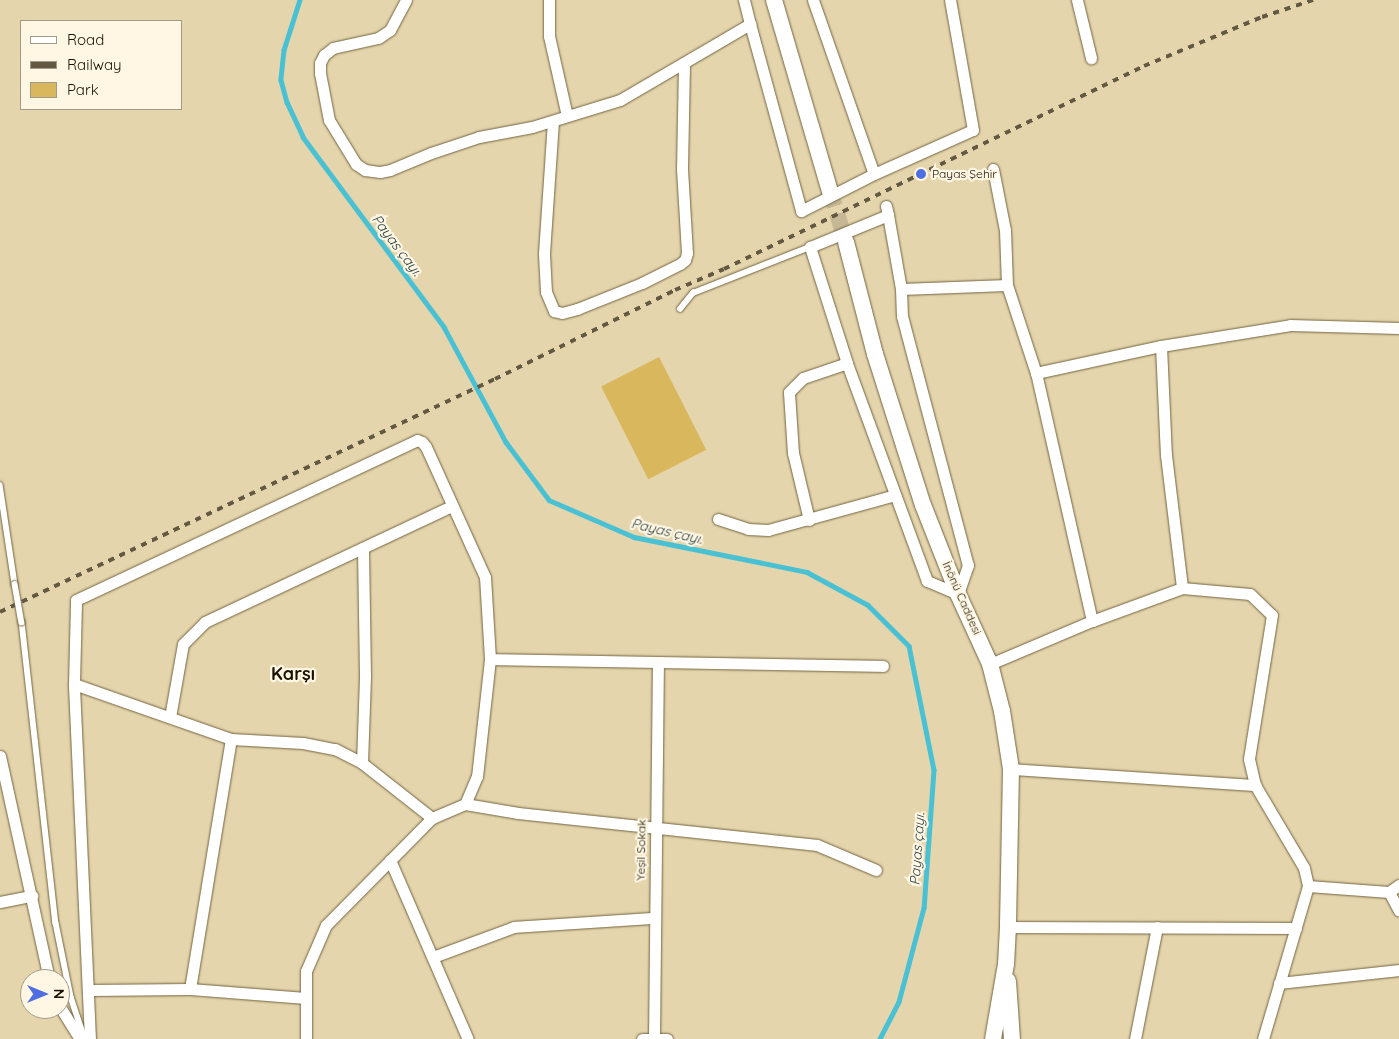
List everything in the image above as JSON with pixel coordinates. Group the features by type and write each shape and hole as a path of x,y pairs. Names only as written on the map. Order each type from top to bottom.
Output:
{"main road":[{"path":"774,0 830,191"},
{"name":"İnönü Caddesi","path":"846,242 876,354 923,505 958,594 990,664 1002,711 1011,769 1006,964"},
{"path":"992,1039 1006,964"},
{"path":"1006,964 1012,1039"}],"street":[{"path":"406,0 390,30 378,38 333,48 324,55 320,63 320,73 329,120 356,164 365,170 380,172 390,170 431,153 479,137 554,121 620,100 750,24"},
{"path":"548,0 549,36 567,116"},
{"path":"744,0 801,211 874,174 973,130 950,0"},
{"path":"813,0 874,174"},
{"path":"1078,0 1091,58"},
{"path":"554,121 544,254 546,292 554,311 562,313 577,309 642,282 685,260 687,253 682,169 684,64"},
{"path":"993,169 1005,230 1007,285 1036,373 1092,621"},
{"path":"887,210 901,289 902,316 968,565 958,594 927,580 847,363 810,247 887,210"},
{"path":"901,289 1007,285"},
{"path":"1036,373 1162,346 1290,325 1399,328"},
{"path":"1162,346 1166,455 1182,588"},
{"path":"810,520 793,453 789,392 803,378 847,363"},
{"path":"90,1039 74,684 76,600 410,441 417,440 422,442 426,447 485,577 490,659 477,776 465,804"},
{"path":"718,519 758,530 778,528 895,495"},
{"path":"170,717 183,644 205,622 452,506"},
{"path":"362,763 365,676 363,548"},
{"path":"990,664 1092,621 1182,588 1250,594 1272,615 1249,759 1255,785 1304,868 1308,886 1263,1039"},
{"path":"490,659 883,666"},
{"name":"Yeşil Sokak","path":"654,1039 658,662"},
{"path":"74,684 231,738 303,743 335,749 362,763 432,818"},
{"path":"190,989 231,738"},
{"path":"0,756 47,969"},
{"path":"1011,769 1255,785"},
{"path":"306,1039 306,971 326,925 432,818 465,804 518,813 656,826 818,845 876,870"},
{"path":"390,860 468,1039"},
{"path":"1308,886 1389,892 1399,885"},
{"path":"1389,892 1399,911"},
{"path":"0,902 32,896"},
{"path":"433,957 514,927 654,918"},
{"path":"1008,927 1296,928"},
{"path":"1135,1039 1157,927"},
{"path":"1279,983 1399,970"},
{"path":"89,990 190,989 306,998"},
{"path":"68,1019 80,1039"},
{"path":"642,1039 667,1039"}],"lane":[{"path":"680,310 693,293 810,247"},
{"path":"0,485 22,622 56,924 70,997 85,1039"}],"green space":[{"path":"659,357 706,450 648,479 601,387"}],"waterway":[{"name":"Payas çayı.","path":"300,0 284,50 281,80 287,102 303,137 444,327 506,442 549,500 634,537 807,572 868,605 909,646 934,770 924,908 899,1002 880,1039"}],"tunnel":[{"path":"830,191 846,242"}],"railway":[{"path":"0,612 495,379 675,290 724,269 1144,66 1262,17 1313,0"}],"place":[{"name":"Payas Şehi̇r","path":"921,174"}],"district":[{"name":"Karşı","path":"293,674"}]}
